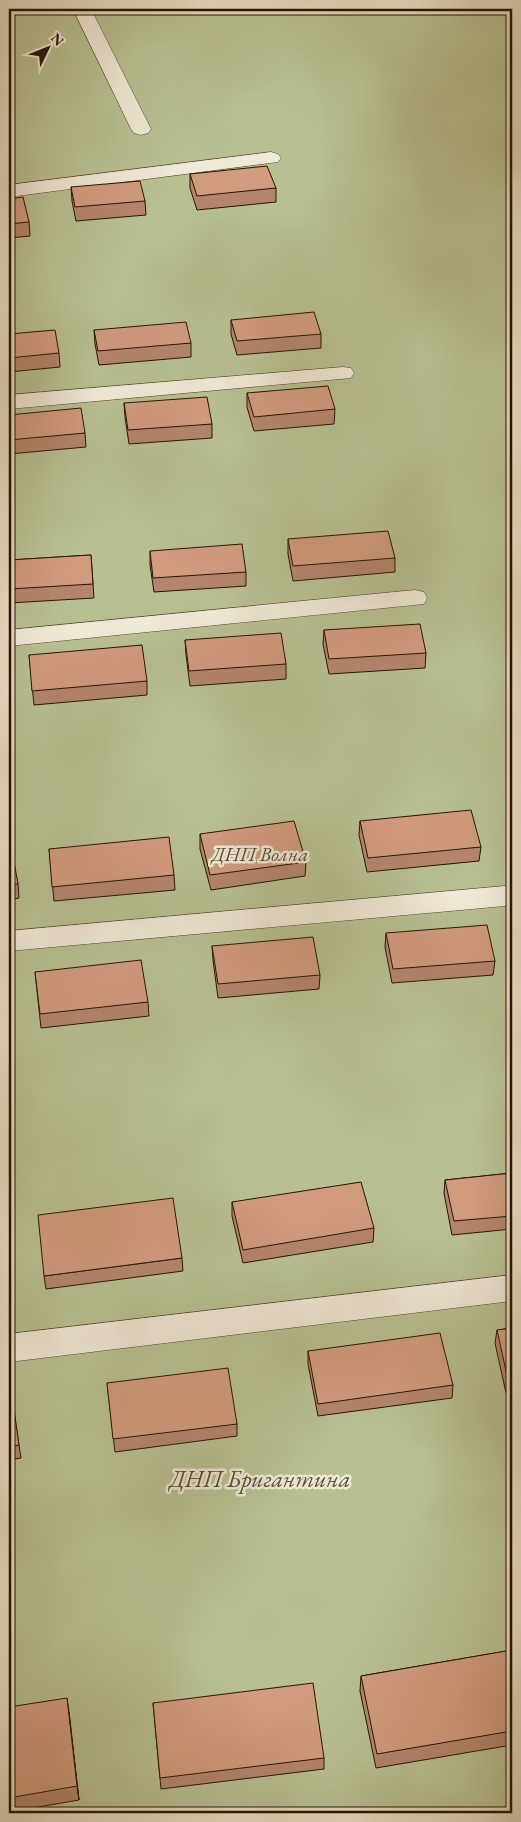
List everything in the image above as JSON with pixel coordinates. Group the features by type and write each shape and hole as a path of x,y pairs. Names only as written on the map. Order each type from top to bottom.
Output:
{"street":[{"path":"82,9 141,130"},
{"path":"9,190 271,158"},
{"path":"9,402 343,373"},
{"path":"9,638 415,598"},
{"path":"9,941 506,896"},
{"path":"9,1348 512,1288"}],"green space":[{"path":"9,9 512,9 512,1813 9,1813"}],"building":[{"path":"267,166 276,188 197,196 190,174"},
{"path":"140,181 145,201 75,207 71,187"},
{"path":"23,197 29,222 9,224 9,199"},
{"path":"314,312 321,334 237,341 231,320"},
{"path":"186,322 191,343 98,351 94,330"},
{"path":"55,330 59,353 9,358 9,334"},
{"path":"328,386 335,409 254,417 247,393"},
{"path":"207,397 212,424 128,430 124,403"},
{"path":"81,408 85,433 9,440 9,415"},
{"path":"388,531 395,558 293,566 288,539"},
{"path":"242,544 246,572 153,578 150,551"},
{"path":"91,555 93,584 9,589 9,560"},
{"path":"420,624 426,653 329,659 324,630"},
{"path":"281,633 286,664 189,671 185,640"},
{"path":"142,645 147,681 32,691 29,655"},
{"path":"471,810 481,847 368,858 360,821"},
{"path":"294,821 306,862 210,875 200,834"},
{"path":"169,837 174,875 52,887 49,849"},
{"path":"9,845 11,845 18,884 9,885"},
{"path":"487,925 495,961 393,969 386,933"},
{"path":"313,937 320,975 218,984 212,946"},
{"path":"141,960 148,1002 40,1014 35,972"},
{"path":"512,1173 512,1216 454,1221 445,1180"},
{"path":"361,1182 374,1228 243,1250 232,1202"},
{"path":"173,1198 182,1258 44,1276 38,1215"},
{"path":"512,1328 512,1380 508,1380 497,1330"},
{"path":"440,1333 453,1385 318,1404 308,1351"},
{"path":"228,1368 237,1424 113,1439 107,1383"},
{"path":"9,1381 19,1445 9,1447"},
{"path":"512,1650 512,1731 377,1754 361,1676"},
{"path":"313,1683 324,1758 160,1778 153,1703"},
{"path":"67,1698 77,1786 9,1798 9,1707"}],"park label":[{"name":"ДНП Волна","path":"260,854"},
{"name":"ДНП Бригантина","path":"260,1479"}]}
